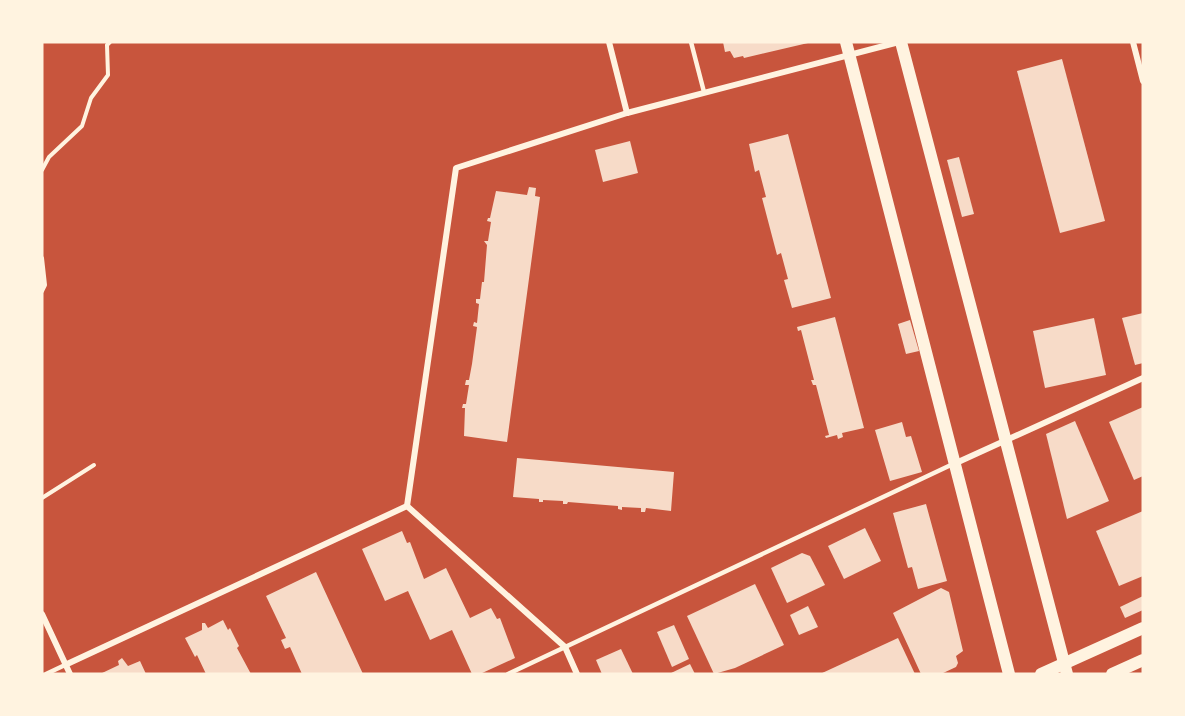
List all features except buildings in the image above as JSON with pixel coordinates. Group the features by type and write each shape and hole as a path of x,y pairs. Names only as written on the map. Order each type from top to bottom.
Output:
{"main road":[{"path":"846,42 1009,674"},
{"path":"900,42 1007,437 1066,669"},
{"path":"1041,674 1066,669 1143,628"},
{"path":"1112,674 1143,660"}],"street":[{"path":"609,42 627,113"},
{"path":"407,506 456,168 627,113 900,42"},
{"path":"1133,42 1143,81"},
{"path":"956,463 1007,437 1143,378"},
{"path":"407,506 565,647 577,674"},
{"path":"65,665 407,506"},
{"path":"42,614 70,674"}],"lane":[{"path":"691,42 704,92"},
{"path":"508,674 956,463"},
{"path":"46,674 65,665"}],"path":[{"path":"42,170 50,157 82,126 91,98 108,75 107,45 110,42"},
{"path":"42,258 45,285 42,291"},
{"path":"42,495 94,465"}]}
